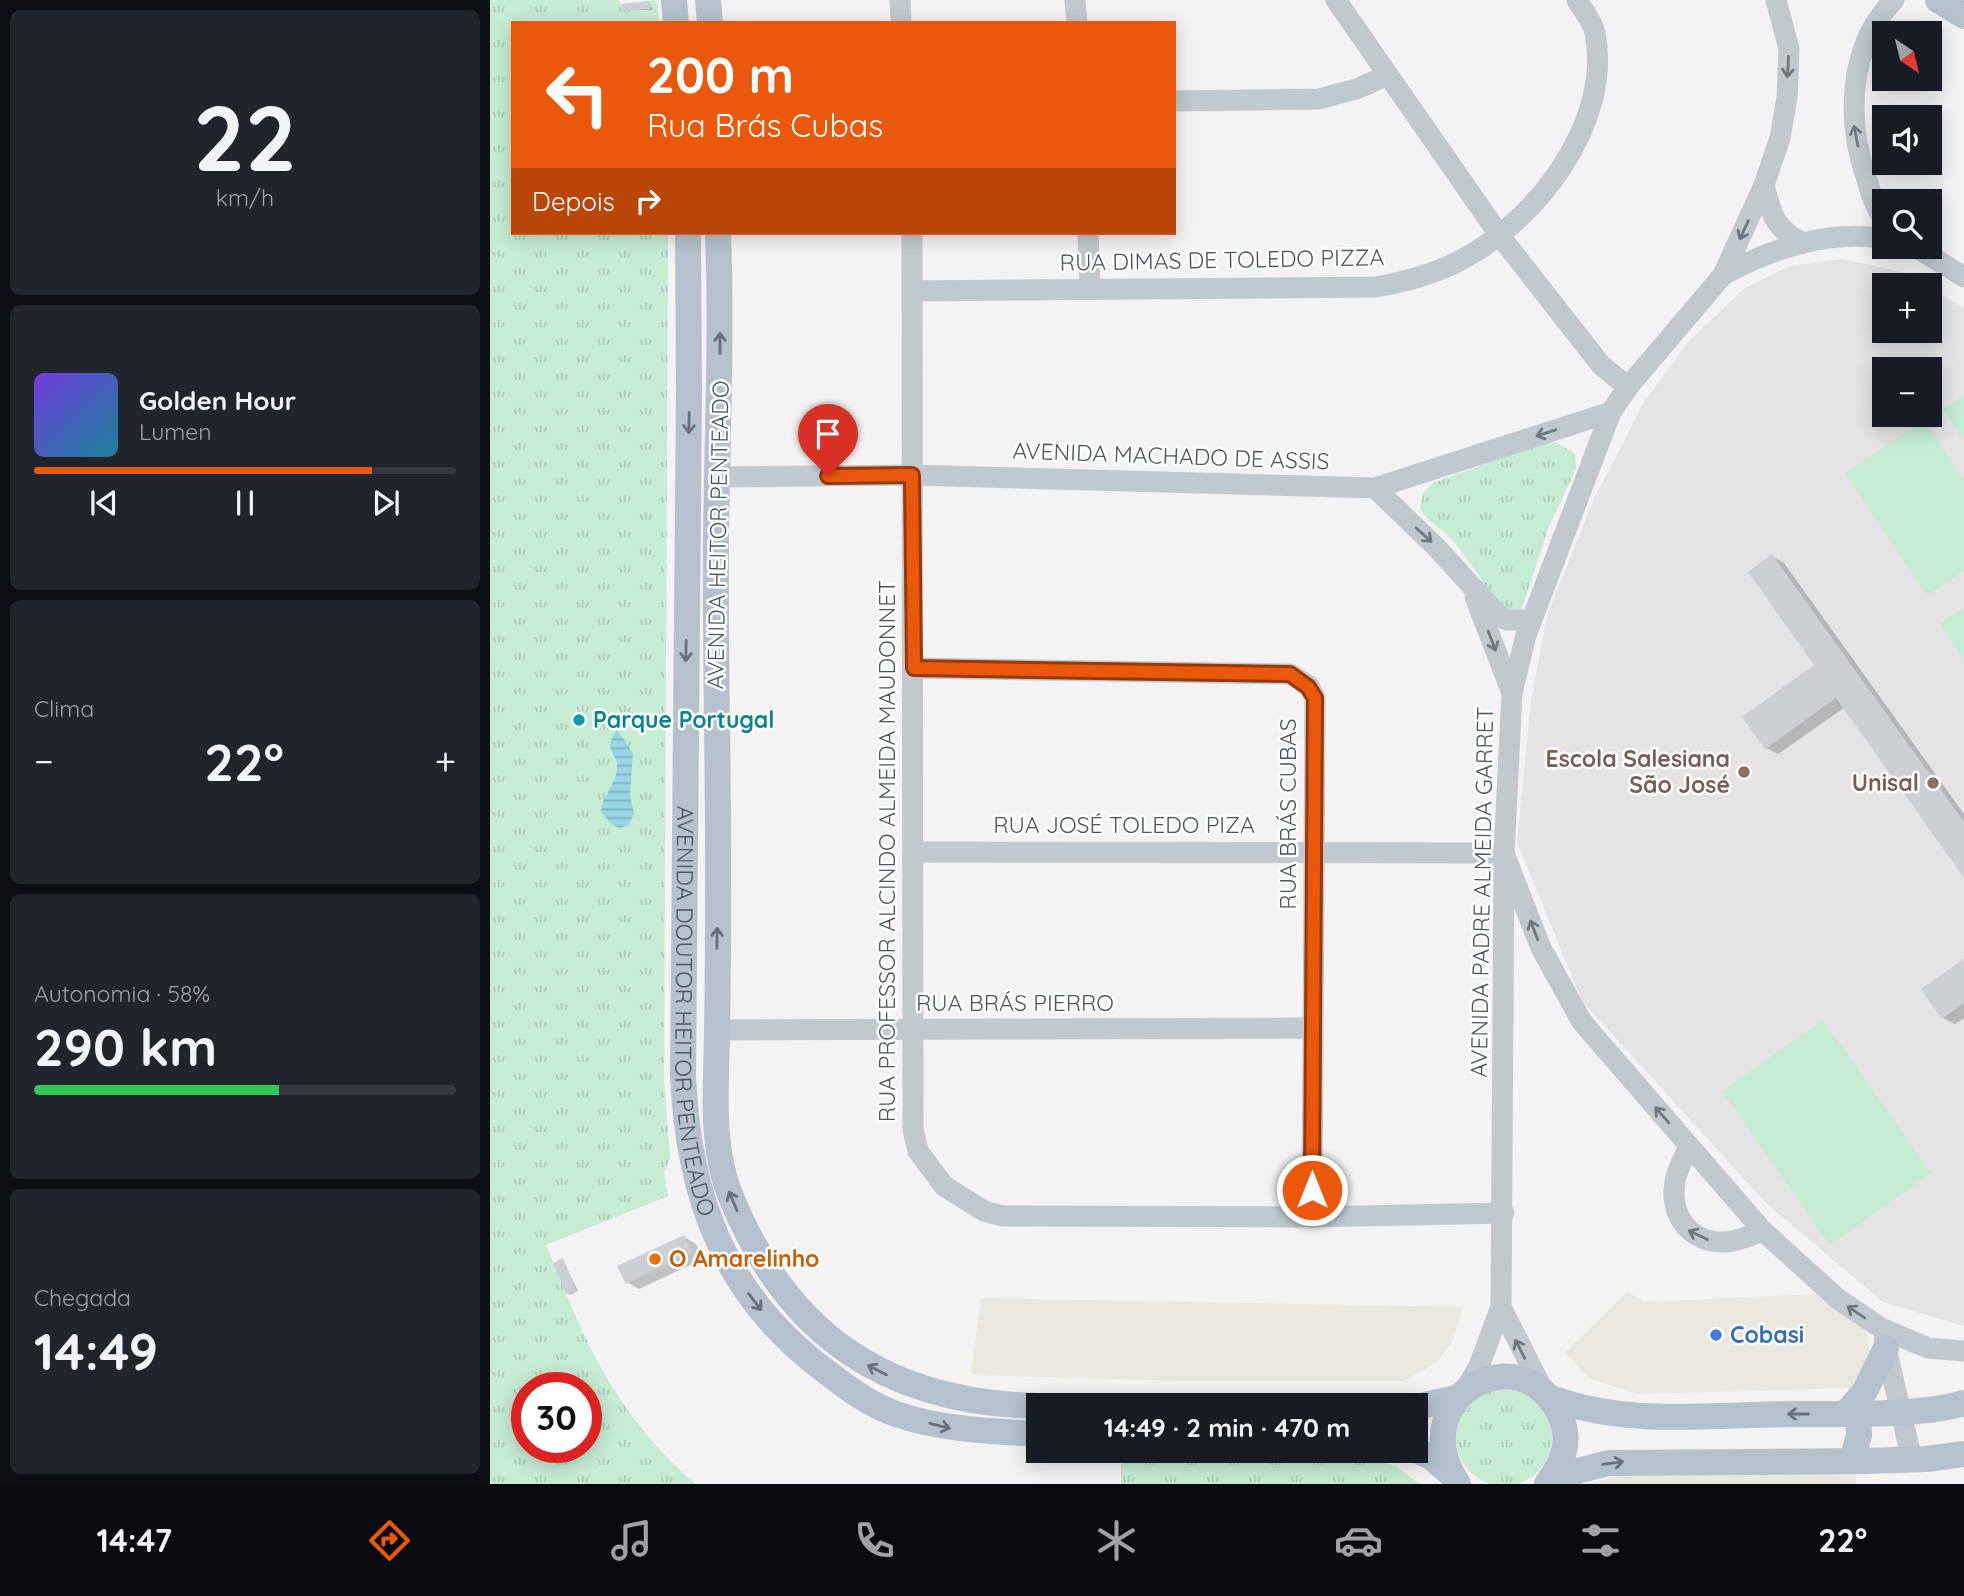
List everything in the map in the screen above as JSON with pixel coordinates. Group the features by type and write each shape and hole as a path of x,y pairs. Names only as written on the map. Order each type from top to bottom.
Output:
{"main road":[{"path":"674,0 676,21"},
{"path":"708,0 710,21"},
{"path":"1938,0 1964,16"},
{"name":"AVENIDA HEITOR PENTEADO","path":"686,760 688,235"},
{"name":"AVENIDA HEITOR PENTEADO","path":"717,1018 717,477 720,385 718,235"},
{"name":"AVENIDA DOUTOR HEITOR PENTEADO","path":"686,760 685,1122 690,1157 700,1194 721,1249 747,1291 775,1326 805,1356 861,1397 894,1413 951,1429 1026,1433"},
{"name":"AVENIDA DOUTOR HEITOR PENTEADO","path":"717,1018 716,1114 720,1158 730,1194 775,1278 804,1315 859,1361 895,1379 933,1394 971,1402 1026,1405"},
{"path":"1851,1413 1865,1391 1883,1338"},
{"path":"1428,1403 1460,1394 1492,1378 1510,1377 1527,1381 1547,1394 1596,1412 1646,1417 1901,1411 1964,1403"},
{"path":"1455,1479 1443,1455 1441,1437 1444,1419 1460,1394"},
{"path":"1547,1394 1565,1426 1566,1448 1559,1468 1548,1484"},
{"path":"1851,1413 1859,1435 1852,1461"},
{"path":"1548,1484 1577,1471 1609,1463 1912,1460 1964,1454"},
{"path":"1428,1456 1455,1479"}],"street":[{"path":"900,0 901,21"},
{"path":"1075,0 1077,21"},
{"path":"1336,0 1500,236 1601,365 1628,387"},
{"name":"RUA DIMAS DE TOLEDO PIZZA","path":"914,292 1376,286 1413,280 1458,262 1500,236 1532,206 1561,170 1594,96 1595,31 1577,0"},
{"path":"1723,275 1764,185 1780,138 1787,98 1789,49 1776,0"},
{"path":"1872,190 1863,168 1853,120 1856,81 1870,34 1894,0"},
{"path":"1176,101 1319,99 1359,88 1388,75"},
{"path":"1764,185 1775,222 1783,232 1803,243"},
{"name":"RUA PROFESSOR ALCINDO ALMEIDA MAUDONNET","path":"912,235 912,1030 913,1130 918,1151 944,1186 984,1211 1003,1216 1312,1217 1504,1213"},
{"path":"1088,235 1090,288"},
{"name":"AVENIDA PADRE ALMEIDA GARRET","path":"1547,1394 1501,1307 1504,1213 1504,853 1512,693 1532,620 1611,412 1628,387 1723,275 1743,264 1803,243 1872,237"},
{"path":"1935,259 1964,277"},
{"name":"AVENIDA MACHADO DE ASSIS","path":"717,477 912,475 1375,488 1611,412"},
{"path":"1375,488 1450,560 1472,589 1506,620 1532,620"},
{"path":"1472,589 1512,693"},
{"name":"RUA BRÁS CUBAS","path":"914,668 1290,674 1300,678 1315,698 1312,1217"},
{"name":"RUA JOSÉ TOLEDO PIZA","path":"913,852 1313,850 1504,853"},
{"path":"1504,853 1541,948 1577,1015 1763,1231 1883,1338 1928,1348 1964,1351"},
{"name":"RUA BRÁS PIERRO","path":"717,1018 912,1030 1313,1028"},
{"path":"1689,1146 1676,1178 1675,1208 1684,1228 1704,1241 1728,1242 1763,1231"},
{"path":"1460,1394 1479,1366 1501,1307"},
{"path":"1883,1338 1912,1460"}],"shaded area":[{"name":"Escola Salesiana São José","path":"1843,259 1907,273 1872,273 1872,343 1942,343 1942,295 1964,308 1964,1326 1883,1302 1767,1204 1582,1001 1517,842 1531,701 1547,615 1594,499 1644,402 1689,341 1745,288 1789,266"},
{"path":"1627,1292 1645,1302 1818,1294 1867,1332 1871,1364 1851,1388 1638,1394 1590,1379 1565,1353"},
{"path":"981,1298 1463,1307 1453,1340 1437,1362 1404,1381 1183,1381 971,1375"},
{"path":"1856,1472 1856,1484 1588,1484 1625,1473"}],"green space":[{"name":"Parque Portugal","path":"490,0 618,0 620,4 657,0 659,21 511,21 511,235 668,235 664,1079 670,1158 664,1173 668,1196 546,1245 589,1345 605,1374 622,1402 667,1457 695,1484 490,1484"},
{"path":"1964,395 1964,441 1943,410"},
{"path":"1914,427 1929,427 1964,480 1964,571 1927,595 1845,473"},
{"path":"1546,442 1558,443 1575,454 1576,469 1548,529 1522,609 1516,612 1499,609 1459,548 1420,509 1423,493 1433,483"},
{"path":"1964,608 1964,660 1940,624"},
{"path":"1823,1020 1931,1173 1830,1245 1722,1091"},
{"path":"1504,1390 1522,1393 1538,1404 1549,1420 1552,1438 1549,1456 1538,1472 1522,1483 1504,1486 1486,1483 1470,1472 1459,1456 1456,1438 1459,1420 1470,1404 1486,1393"},
{"path":"1121,1463 1384,1463 1395,1466 1420,1484 1121,1484"}],"water":[{"path":"617,730 633,753 630,796 634,813 629,825 620,828 612,825 601,811 617,770 616,759 610,747"}],"building":[{"path":"650,1 650,9 623,11 622,4"},
{"name":"Escola Salesiana São José","path":"1772,554 1964,822 1964,878 1836,698 1765,749 1742,717 1814,665 1748,572"},
{"path":"1964,959 1964,1003 1942,1019 1921,989"},
{"name":"O Amarelinho","path":"684,1235 692,1252 626,1284 617,1266"},
{"path":"563,1258 576,1290 566,1294 553,1263"}],"place":[{"name":"Parque Portugal","path":"579,720"},
{"name":"Escola Salesiana São José","path":"1744,772"},
{"name":"Unisal","path":"1933,783"},
{"name":"O Amarelinho","path":"655,1259"},
{"name":"Cobasi","path":"1716,1335"}],"route":[{"path":"828,476 912,475 914,668 1290,674 1300,678 1308,687 1315,698 1312,1190"}]}
